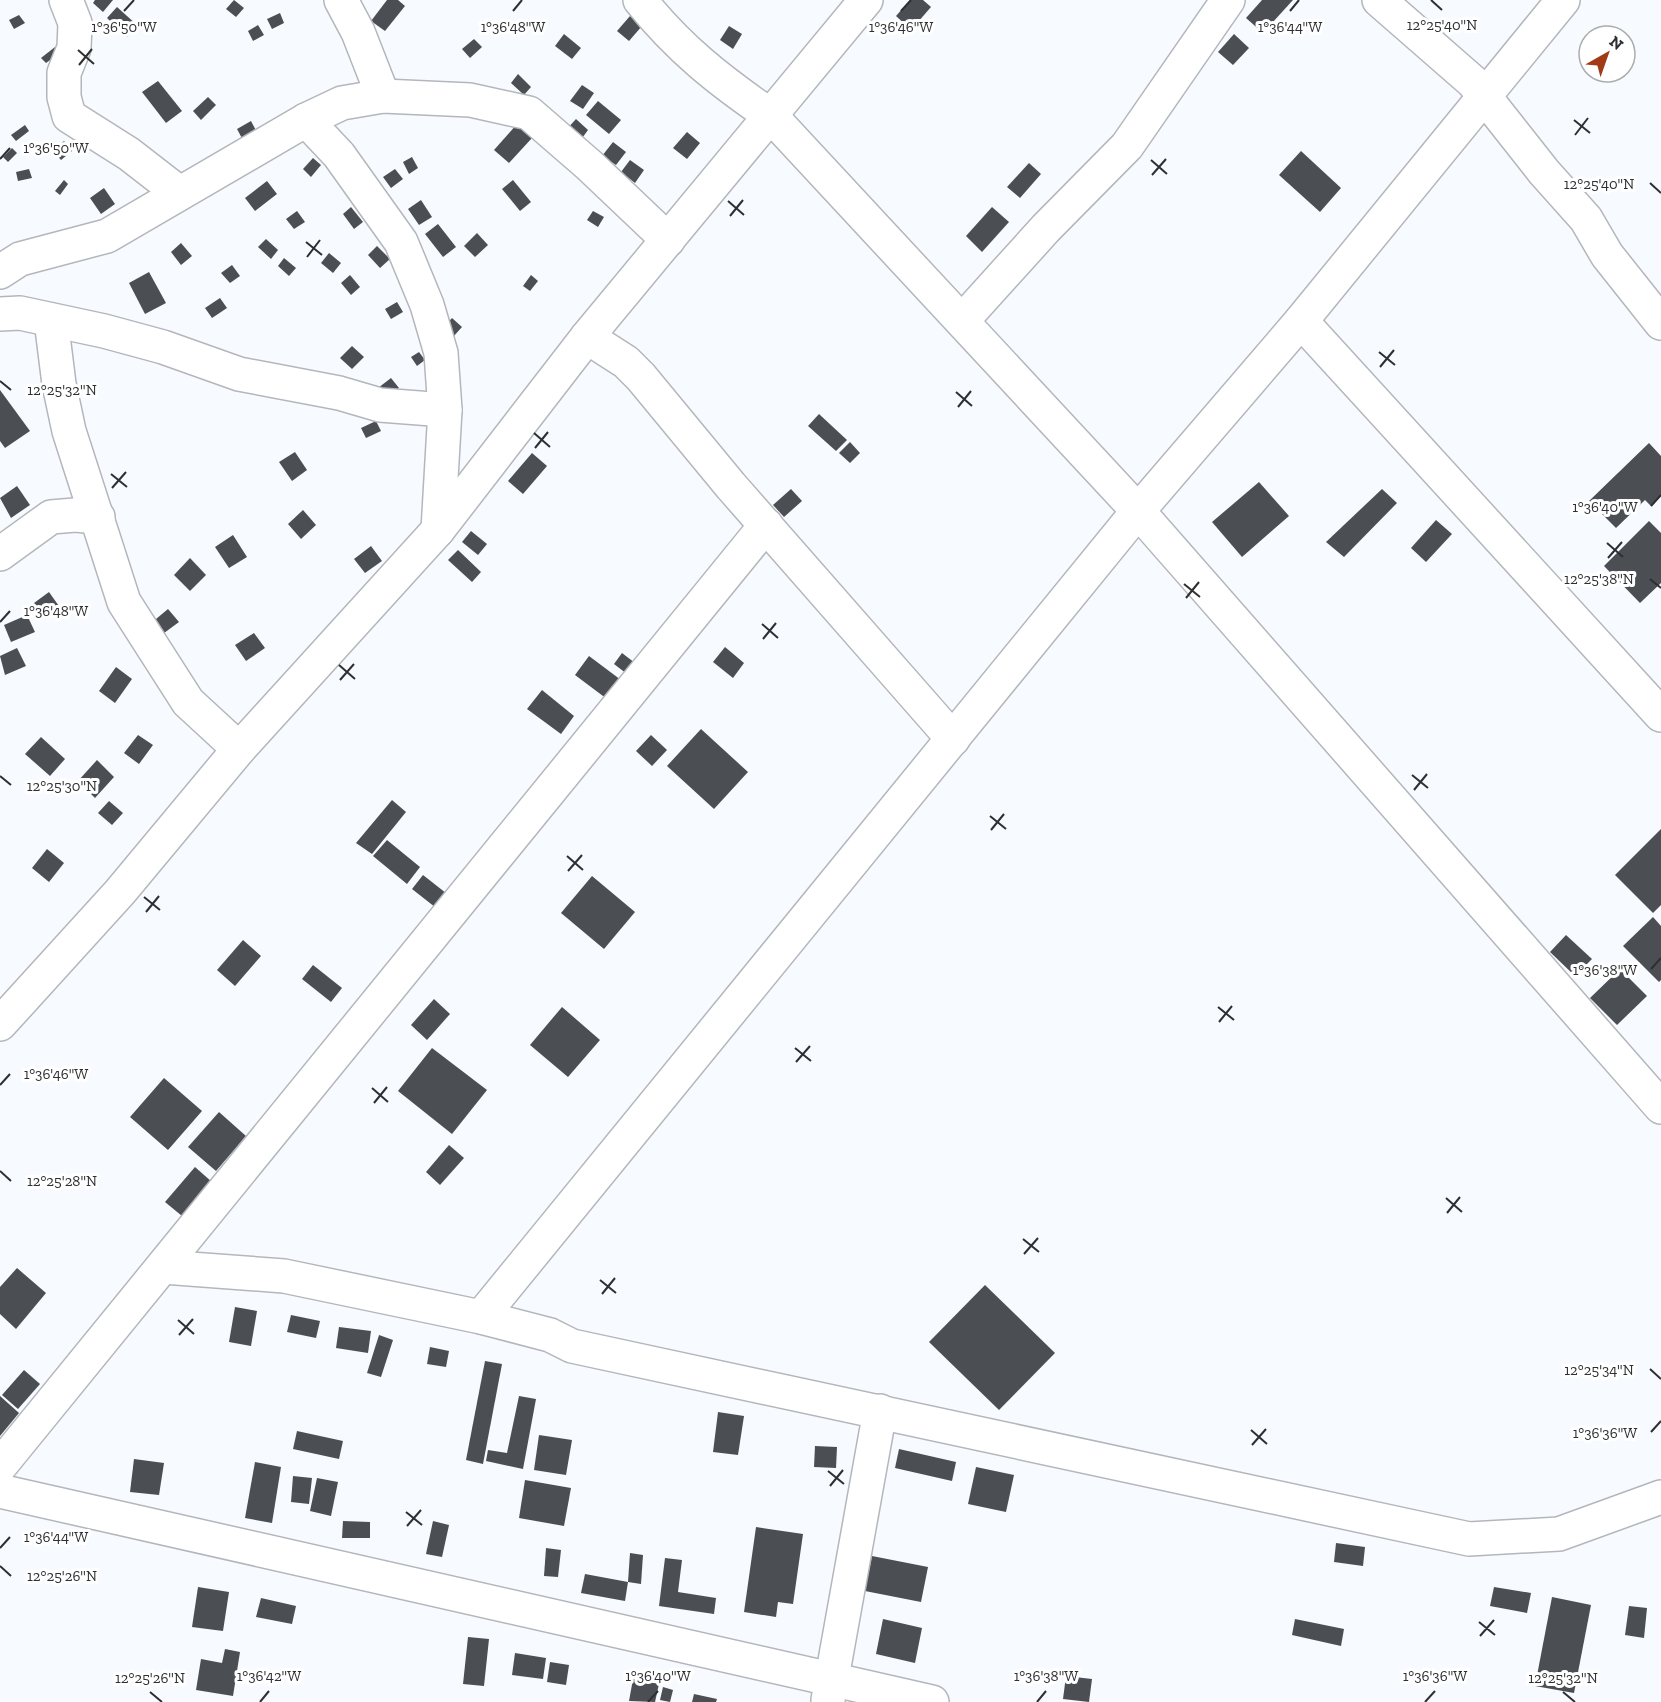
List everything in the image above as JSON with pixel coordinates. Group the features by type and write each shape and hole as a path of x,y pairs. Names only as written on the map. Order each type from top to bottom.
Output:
{"street":[{"path":"66,0 75,23 74,48 64,74 64,97 69,116 129,154 178,192"},
{"path":"341,0 358,32 383,96"},
{"path":"640,0 677,42 717,79 771,116 1138,511 1661,1107"},
{"path":"0,1024 120,892 239,749 438,530 587,337 866,0"},
{"path":"962,321 1046,228 1127,146 1228,0"},
{"path":"1379,0 1459,69 1486,97 1544,172 1586,219 1607,255 1661,323"},
{"path":"481,1317 1138,511 1301,321 1563,0"},
{"path":"0,272 20,259 107,236 178,192 214,175 306,120 342,103 383,96 470,100 529,113 589,165 668,240"},
{"path":"306,120 339,155 401,242 427,305 441,353 445,410 438,530"},
{"path":"0,314 20,313 51,320 163,347 239,374 339,393 380,405 445,410"},
{"path":"51,320 58,384 69,431 124,602 188,702 239,749"},
{"path":"1301,321 1661,715"},
{"path":"587,337 626,362 641,377 766,525 953,739"},
{"path":"0,554 51,517 75,515 98,517"},
{"path":"0,1466 766,525"},
{"path":"163,1267 284,1276 481,1317 550,1335 572,1346 1469,1539 1559,1534 1661,1497"},
{"path":"830,1691 879,1411"},
{"path":"0,1491 830,1691 932,1702"}],"building":[{"path":"95,0 113,0 103,12 93,3"},
{"path":"234,0 244,8 236,17 226,9"},
{"path":"387,0 398,0 405,6 385,31 371,21"},
{"path":"910,0 923,0 931,7 911,30 896,16"},
{"path":"1262,0 1293,0 1263,33 1246,18"},
{"path":"117,7 137,25 127,37 107,18"},
{"path":"280,13 284,23 272,29 267,19"},
{"path":"19,15 25,23 14,29 9,20"},
{"path":"630,16 642,26 629,41 617,31"},
{"path":"258,25 264,35 253,41 248,31"},
{"path":"729,26 742,34 733,49 720,40"},
{"path":"564,34 581,48 572,59 555,46"},
{"path":"1234,34 1249,48 1233,65 1218,52"},
{"path":"474,39 482,47 470,58 462,49"},
{"path":"55,47 60,53 46,63 41,58"},
{"path":"518,74 531,87 524,95 511,83"},
{"path":"158,81 182,111 166,123 142,92"},
{"path":"582,85 594,93 583,109 570,101"},
{"path":"208,97 216,105 201,120 193,111"},
{"path":"598,101 621,120 609,134 586,115"},
{"path":"576,119 588,130 580,141 566,130"},
{"path":"251,121 259,136 245,144 237,129"},
{"path":"517,124 532,138 509,163 494,150"},
{"path":"25,125 29,131 16,141 11,135"},
{"path":"687,132 700,143 687,159 673,148"},
{"path":"64,141 72,151 61,160 53,151"},
{"path":"613,142 626,152 616,165 602,156"},
{"path":"12,148 17,153 8,162 3,157"},
{"path":"1301,151 1341,188 1320,212 1279,175"},
{"path":"412,157 418,168 409,174 403,162"},
{"path":"313,158 321,165 311,177 303,169"},
{"path":"630,160 644,170 635,183 621,172"},
{"path":"1029,163 1041,174 1020,198 1007,187"},
{"path":"29,169 32,178 18,181 16,172"},
{"path":"395,169 403,179 391,188 383,177"},
{"path":"64,180 68,184 60,195 55,191"},
{"path":"513,180 531,202 520,211 502,189"},
{"path":"267,181 277,194 255,211 245,198"},
{"path":"104,188 115,204 101,214 90,198"},
{"path":"421,200 432,217 419,225 408,209"},
{"path":"351,207 363,222 354,229 343,214"},
{"path":"992,207 1009,222 982,252 966,236"},
{"path":"297,211 305,222 294,229 286,219"},
{"path":"593,211 604,217 598,227 587,220"},
{"path":"438,224 456,247 443,257 425,234"},
{"path":"477,233 488,245 475,257 464,246"},
{"path":"266,239 278,250 271,259 258,247"},
{"path":"181,243 192,256 181,265 171,252"},
{"path":"377,246 390,259 380,268 368,255"},
{"path":"329,253 341,263 333,273 321,263"},
{"path":"284,258 296,268 289,276 278,266"},
{"path":"232,265 240,276 230,283 221,273"},
{"path":"149,272 166,303 145,314 129,283"},
{"path":"350,275 360,287 351,295 341,283"},
{"path":"531,275 538,281 530,291 523,286"},
{"path":"220,298 227,308 212,318 205,308"},
{"path":"397,302 403,312 391,319 385,309"},
{"path":"452,318 462,327 453,337 443,328"},
{"path":"352,346 364,357 352,369 340,358"},
{"path":"419,352 425,360 417,366 411,357"},
{"path":"391,378 399,388 385,398 378,388"},
{"path":"0,390 30,431 5,448 0,441"},
{"path":"819,414 847,440 836,451 808,426"},
{"path":"376,421 381,431 366,438 361,428"},
{"path":"850,442 860,453 850,463 839,453"},
{"path":"1649,443 1661,456 1661,496 1651,506 1645,500 1616,528 1589,501"},
{"path":"295,452 307,470 292,481 279,462"},
{"path":"532,453 547,466 523,494 508,481"},
{"path":"1259,482 1289,516 1242,557 1212,522"},
{"path":"17,486 30,505 11,518 0,498"},
{"path":"791,489 802,501 784,517 773,505"},
{"path":"1382,489 1397,503 1344,557 1326,542"},
{"path":"303,510 316,525 301,539 288,524"},
{"path":"1436,520 1452,534 1426,562 1411,548"},
{"path":"1649,521 1661,533 1661,583 1640,603 1604,566"},
{"path":"471,531 487,544 478,555 462,542"},
{"path":"233,535 247,557 229,568 215,547"},
{"path":"371,546 382,561 365,573 354,559"},
{"path":"458,550 481,572 472,582 448,560"},
{"path":"190,558 206,575 190,591 174,575"},
{"path":"49,592 61,609 46,619 34,603"},
{"path":"168,609 179,622 160,636 150,624"},
{"path":"27,615 35,632 11,642 4,625"},
{"path":"254,633 265,648 246,661 235,645"},
{"path":"725,647 744,663 733,678 713,662"},
{"path":"17,648 26,666 5,675 0,656"},
{"path":"622,653 635,663 627,674 614,664"},
{"path":"589,656 621,680 607,699 575,675"},
{"path":"116,667 132,679 115,703 99,691"},
{"path":"542,690 574,716 561,734 527,709"},
{"path":"701,729 748,772 714,809 667,766"},
{"path":"138,735 153,745 139,764 124,753"},
{"path":"651,735 667,750 652,766 636,751"},
{"path":"41,737 65,759 50,776 25,754"},
{"path":"97,760 114,777 95,798 78,781"},
{"path":"392,800 406,812 372,854 356,843"},
{"path":"109,801 123,813 112,825 98,813"},
{"path":"1661,829 1661,905 1653,913 1615,875"},
{"path":"387,840 420,867 407,884 373,856"},
{"path":"47,849 64,863 49,882 32,868"},
{"path":"423,875 451,897 440,911 412,889"},
{"path":"592,876 635,912 604,949 561,913"},
{"path":"1653,917 1661,926 1661,980 1659,982 1623,946"},
{"path":"1566,935 1592,959 1575,976 1550,952"},
{"path":"243,940 261,956 235,986 217,970"},
{"path":"313,965 342,988 331,1002 302,979"},
{"path":"1620,969 1647,996 1617,1025 1590,998"},
{"path":"434,999 450,1014 427,1040 411,1025"},
{"path":"562,1007 600,1040 568,1077 530,1045"},
{"path":"432,1048 487,1090 452,1134 398,1091"},
{"path":"164,1078 202,1111 168,1150 130,1117"},
{"path":"219,1112 246,1136 216,1171 188,1147"},
{"path":"449,1145 464,1158 440,1185 426,1172"},
{"path":"195,1167 212,1182 182,1216 165,1202"},
{"path":"17,1268 46,1293 16,1329 0,1314 0,1287"},
{"path":"985,1285 1055,1353 999,1410 929,1342"},
{"path":"235,1307 257,1311 251,1346 229,1342"},
{"path":"291,1315 320,1321 316,1338 287,1332"},
{"path":"339,1327 371,1331 368,1353 336,1348"},
{"path":"379,1335 393,1340 381,1377 367,1373"},
{"path":"430,1347 449,1351 446,1367 427,1364"},
{"path":"485,1361 502,1364 483,1464 466,1460"},
{"path":"24,1370 40,1384 18,1409 2,1395"},
{"path":"0,1396 19,1413 0,1436"},
{"path":"519,1396 536,1399 523,1469 486,1461 488,1450 507,1453"},
{"path":"718,1412 744,1416 738,1455 713,1452"},
{"path":"297,1431 343,1441 339,1459 293,1449"},
{"path":"539,1435 572,1440 566,1475 534,1470"},
{"path":"815,1446 837,1447 836,1468 814,1467"},
{"path":"899,1449 956,1462 952,1481 895,1468"},
{"path":"134,1459 164,1463 159,1495 130,1492"},
{"path":"255,1462 281,1467 272,1523 245,1518"},
{"path":"976,1467 1014,1475 1006,1512 968,1504"},
{"path":"293,1476 312,1478 309,1504 291,1502"},
{"path":"317,1478 338,1482 331,1516 310,1511"},
{"path":"525,1480 571,1488 564,1526 519,1518"},
{"path":"343,1521 370,1522 370,1538 342,1538"},
{"path":"433,1521 449,1525 442,1557 426,1554"},
{"path":"756,1527 803,1534 793,1604 778,1602 776,1617 744,1612"},
{"path":"1336,1543 1365,1547 1363,1566 1334,1562"},
{"path":"546,1548 561,1550 558,1577 544,1576"},
{"path":"630,1553 643,1555 641,1584 628,1582"},
{"path":"872,1556 928,1567 921,1602 865,1591"},
{"path":"665,1558 682,1560 678,1592 716,1598 714,1614 659,1606"},
{"path":"585,1574 628,1582 625,1601 581,1593"},
{"path":"198,1587 229,1592 223,1631 192,1627"},
{"path":"1494,1587 1531,1593 1527,1613 1490,1606"},
{"path":"1552,1597 1591,1605 1574,1693 1535,1686"},
{"path":"261,1598 296,1606 292,1624 256,1617"},
{"path":"1629,1606 1647,1608 1644,1638 1625,1635"},
{"path":"883,1619 922,1628 915,1663 876,1654"},
{"path":"1295,1619 1344,1629 1341,1646 1292,1635"},
{"path":"468,1637 489,1639 484,1686 463,1684"},
{"path":"225,1649 240,1652 233,1696 196,1690 201,1659 222,1663"},
{"path":"515,1653 546,1658 543,1679 512,1675"},
{"path":"550,1662 569,1665 566,1685 547,1682"},
{"path":"1066,1676 1092,1679 1089,1702 1063,1699"},
{"path":"633,1679 659,1684 655,1702 629,1701"},
{"path":"663,1687 673,1690 670,1702 660,1700"},
{"path":"694,1694 717,1699 716,1702 692,1702"}]}
